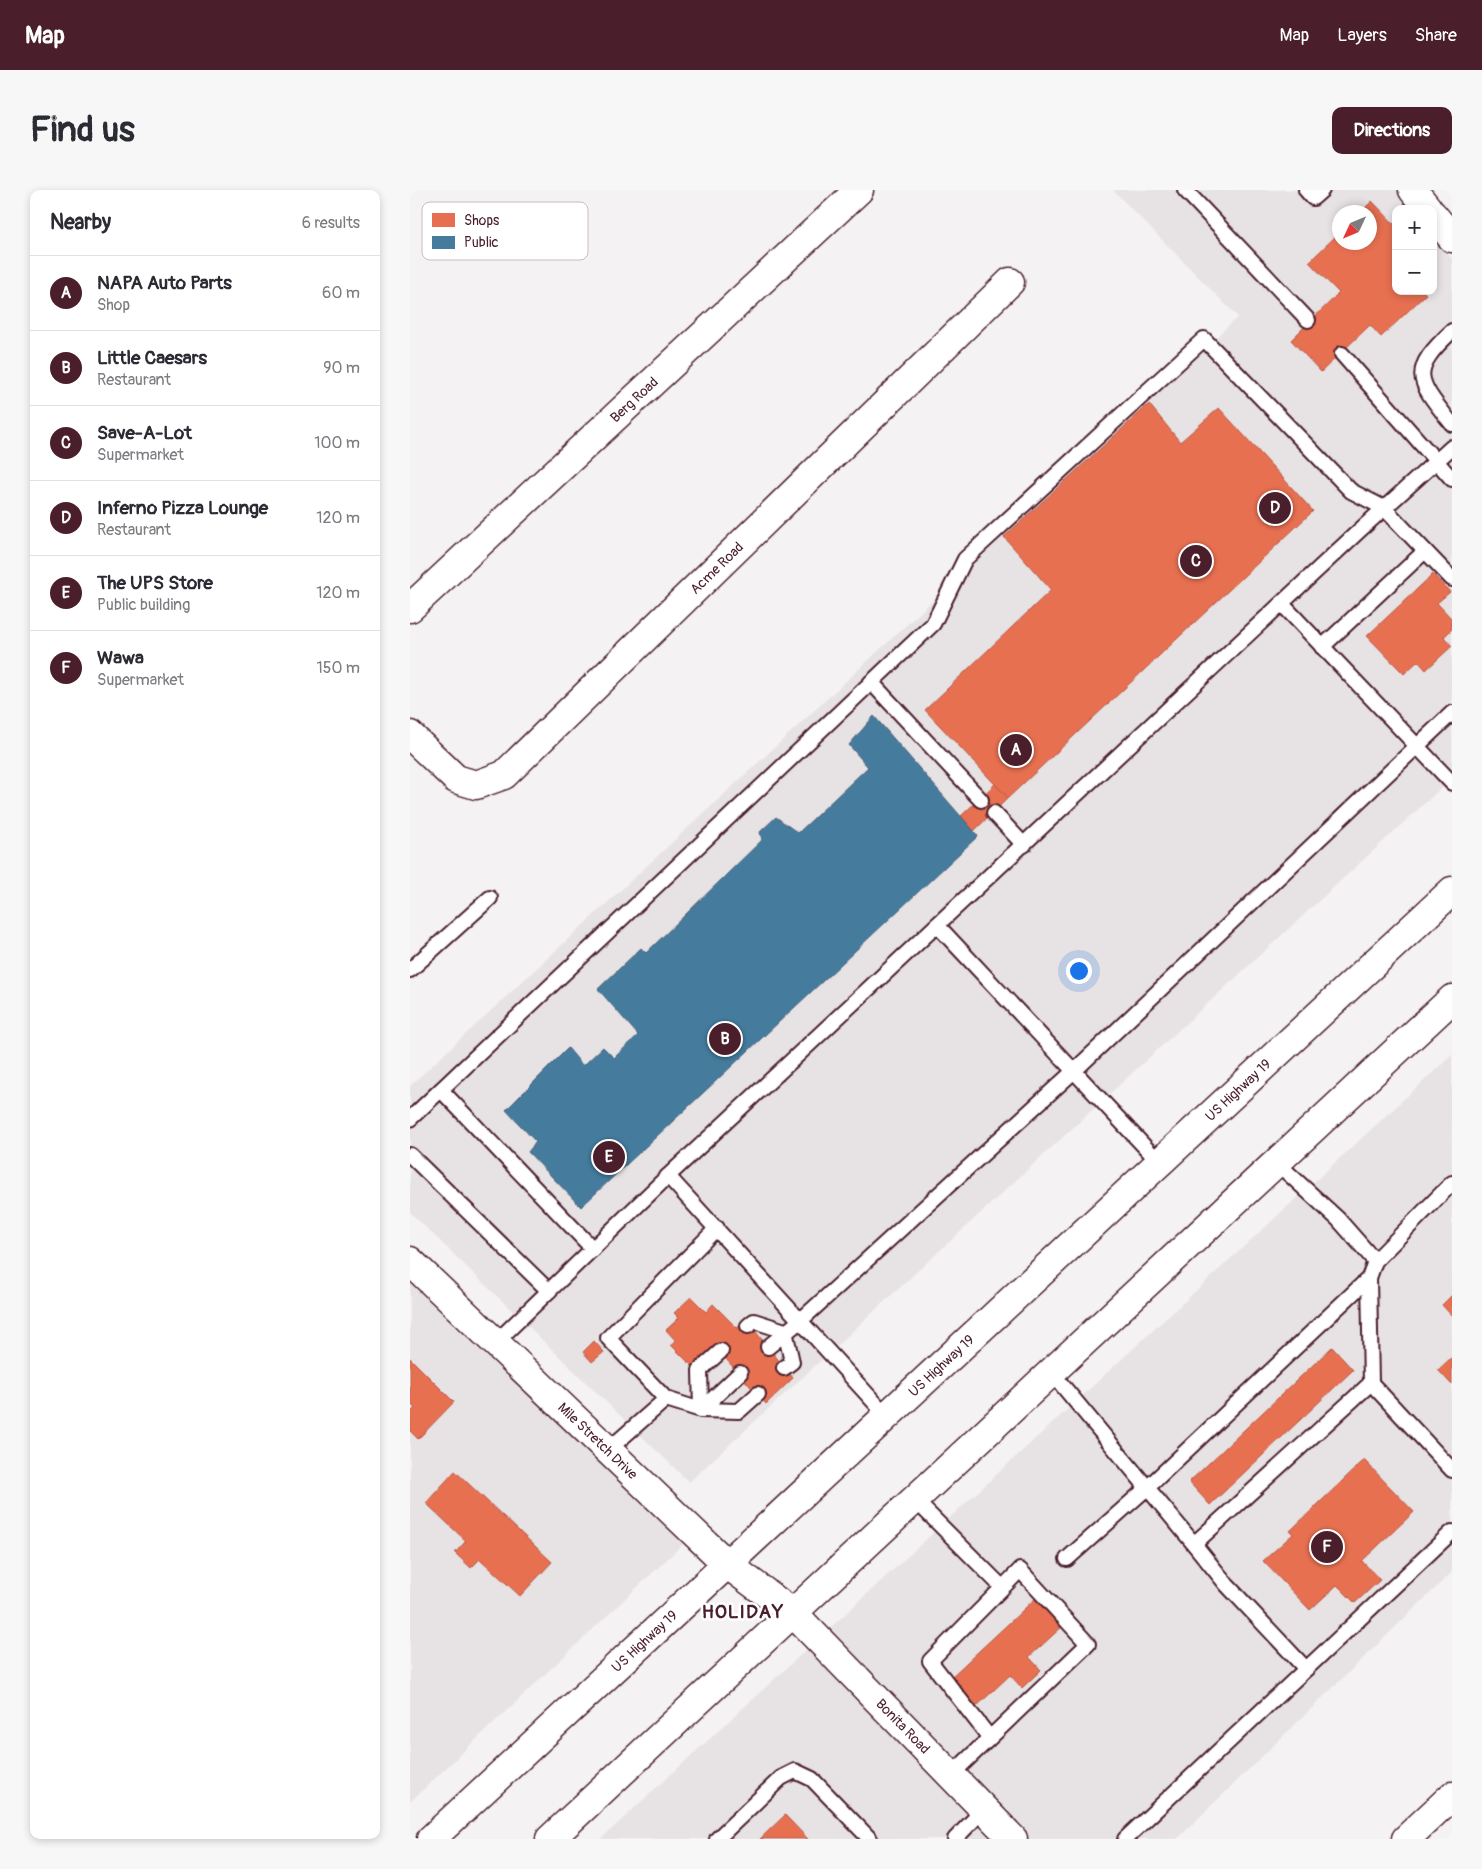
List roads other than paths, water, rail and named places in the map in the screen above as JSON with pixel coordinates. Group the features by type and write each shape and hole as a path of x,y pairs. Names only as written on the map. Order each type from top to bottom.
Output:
{"main road":[{"name":"Berg Road","path":"410,608 859,190"},
{"path":"1423,200 1452,238"},
{"name":"Acme Road","path":"410,735 456,779 476,784 504,775 1010,282"},
{"name":"US Highway 19","path":"431,1839 1452,892"},
{"path":"550,1839 1452,999"},
{"name":"Mile Stretch Drive","path":"410,1261 728,1564 793,1613"},
{"name":"Bonita Road","path":"793,1613 1013,1839"},
{"path":"1406,1839 1452,1796"}],"lane":[{"path":"1184,190 1308,320"},
{"path":"1306,190 1313,198 1322,190"},
{"path":"1452,331 1425,360 1422,370 1424,385 1452,424"},
{"path":"410,1119 932,624 965,559 1204,339 1351,491 1384,508 1452,579"},
{"path":"1342,354 1452,479"},
{"path":"496,1342 668,1176 1384,508 1452,447"},
{"path":"1322,647 1425,551"},
{"path":"1282,604 1452,783"},
{"path":"871,682 981,800"},
{"path":"768,1347 785,1331 801,1320 1074,1071 1452,713"},
{"path":"994,813 1024,845"},
{"path":"410,970 490,898"},
{"path":"937,925 1160,1163"},
{"path":"441,1090 593,1249"},
{"path":"410,1154 549,1291"},
{"path":"1277,1163 1338,1219 1375,1260"},
{"path":"668,1176 887,1416"},
{"path":"1452,1183 1375,1260 1369,1278 1371,1384 1452,1470"},
{"path":"717,1228 608,1338 666,1399 701,1410 739,1411 758,1394"},
{"path":"1066,1559 1148,1487 1369,1278"},
{"path":"748,1326 754,1320 785,1331"},
{"path":"784,1368 792,1362 785,1331"},
{"path":"701,1410 700,1370 720,1351"},
{"path":"701,1410 740,1373"},
{"path":"1052,1373 1227,1585 1306,1669"},
{"path":"1194,1544 1371,1384"},
{"path":"608,1450 666,1399"},
{"path":"915,1500 1002,1587"},
{"path":"1125,1839 1452,1532"},
{"path":"951,1775 990,1738 1088,1644 1020,1570 930,1661 990,1738"},
{"path":"717,1839 780,1778 795,1771 812,1779 870,1839"},
{"path":"955,1839 984,1809"}],"place":[{"name":"Inferno Pizza Lounge","path":"1275,508"},
{"name":"Save-A-Lot","path":"1196,561"},
{"name":"NAPA Auto Parts","path":"1016,750"},
{"name":"Little Caesars","path":"725,1039"},
{"name":"The UPS Store","path":"609,1157"},
{"name":"Wawa","path":"1327,1547"}],"district":[{"name":"HOLIDAY","path":"743,1611"}]}
